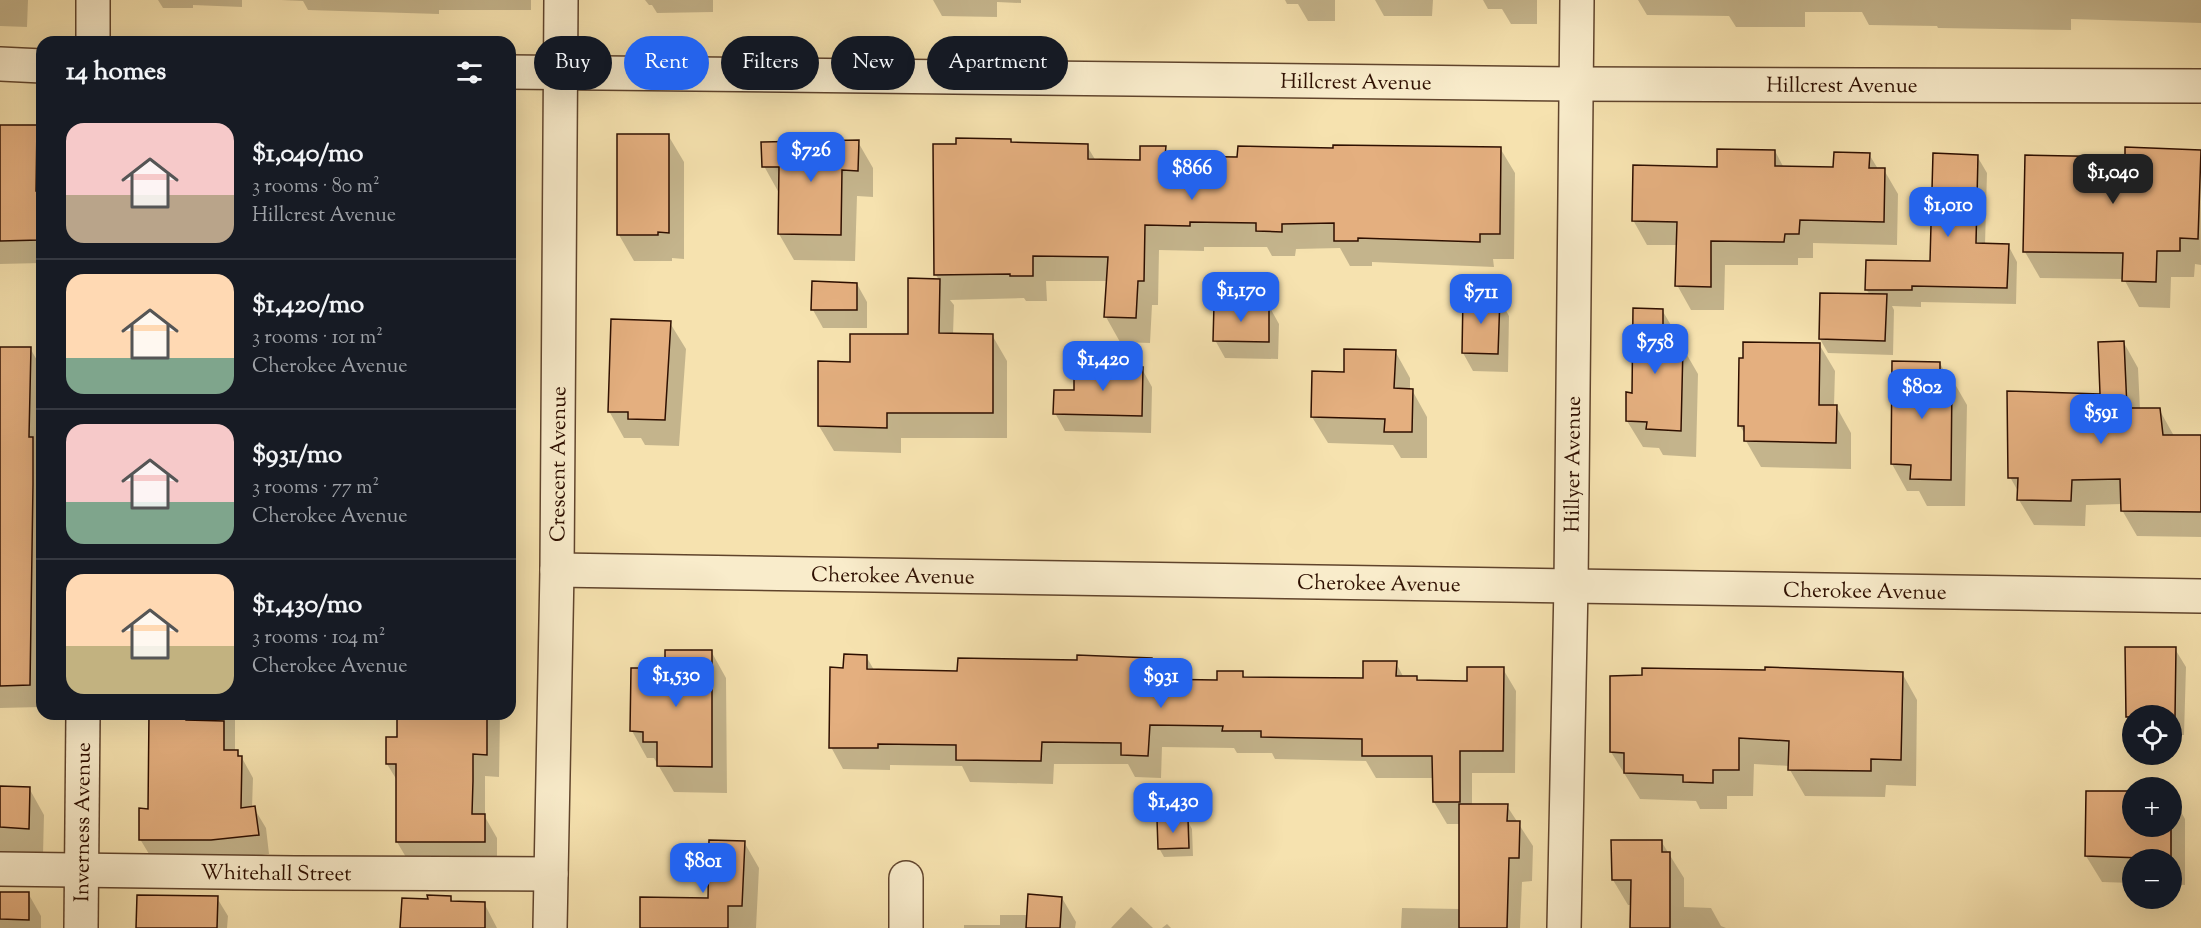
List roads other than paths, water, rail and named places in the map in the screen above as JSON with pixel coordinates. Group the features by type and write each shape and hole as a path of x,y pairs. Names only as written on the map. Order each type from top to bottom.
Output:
{"street":[{"path":"93,0 93,36"},
{"name":"Crescent Avenue","path":"561,0 561,36"},
{"name":"Hillyer Avenue","path":"1564,928 1577,0"},
{"path":"0,64 36,66"},
{"name":"Hillcrest Avenue","path":"516,72 534,72"},
{"name":"Hillcrest Avenue","path":"612,73 1575,84 2201,86"},
{"name":"Crescent Avenue","path":"550,928 557,570 561,90"},
{"name":"Cherokee Avenue","path":"557,570 2201,596"},
{"name":"Inverness Avenue","path":"81,928 83,720"},
{"name":"Whitehall Street","path":"0,869 551,874"},
{"path":"906,878 906,928"}]}
